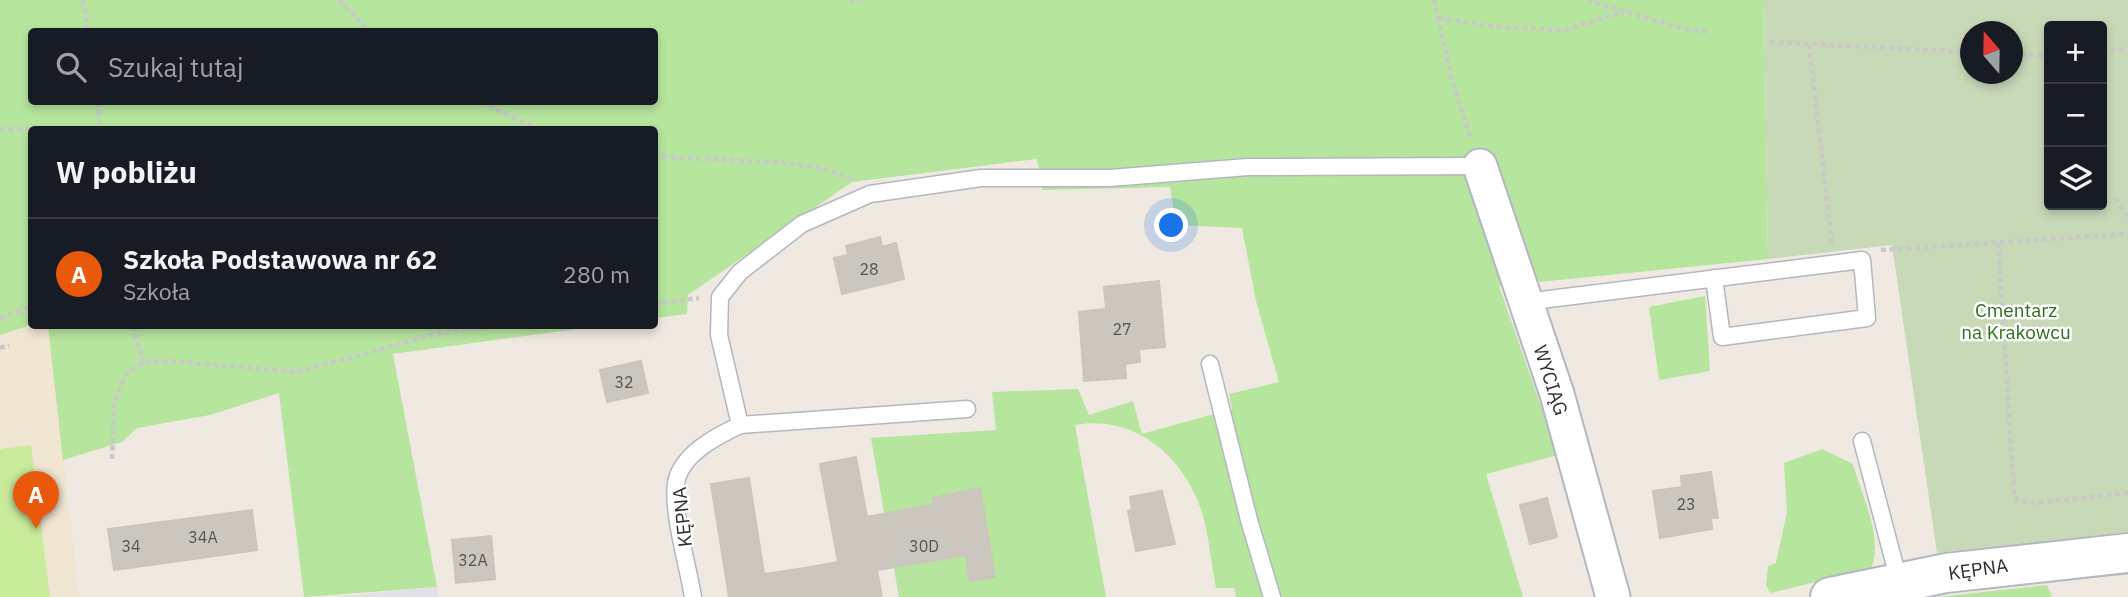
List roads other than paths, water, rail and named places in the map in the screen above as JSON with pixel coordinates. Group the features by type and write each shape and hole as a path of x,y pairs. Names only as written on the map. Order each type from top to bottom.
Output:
{"street":[{"name":"WYCIĄG","path":"1480,166 1557,394 1613,597"},
{"name":"KĘPNA","path":"1830,597 1899,581 1997,565 2128,553"}],"lane":[{"path":"967,409 740,425 719,335 720,297 740,272 802,225 870,194 981,178 1110,178 1248,167 1480,166"},
{"path":"1525,302 1714,278 1862,260 1867,318 1722,337 1714,278"},
{"path":"1210,364 1249,520 1272,597"},
{"name":"KĘPNA","path":"693,597 676,481 688,461 712,439 740,425"},
{"path":"1862,441 1899,581"}],"place":[{"name":"Szkoła Podstawowa nr 62","path":"36,529"}],"park label":[{"name":"Cmentarz na Krakowcu","path":"2016,321"}]}
